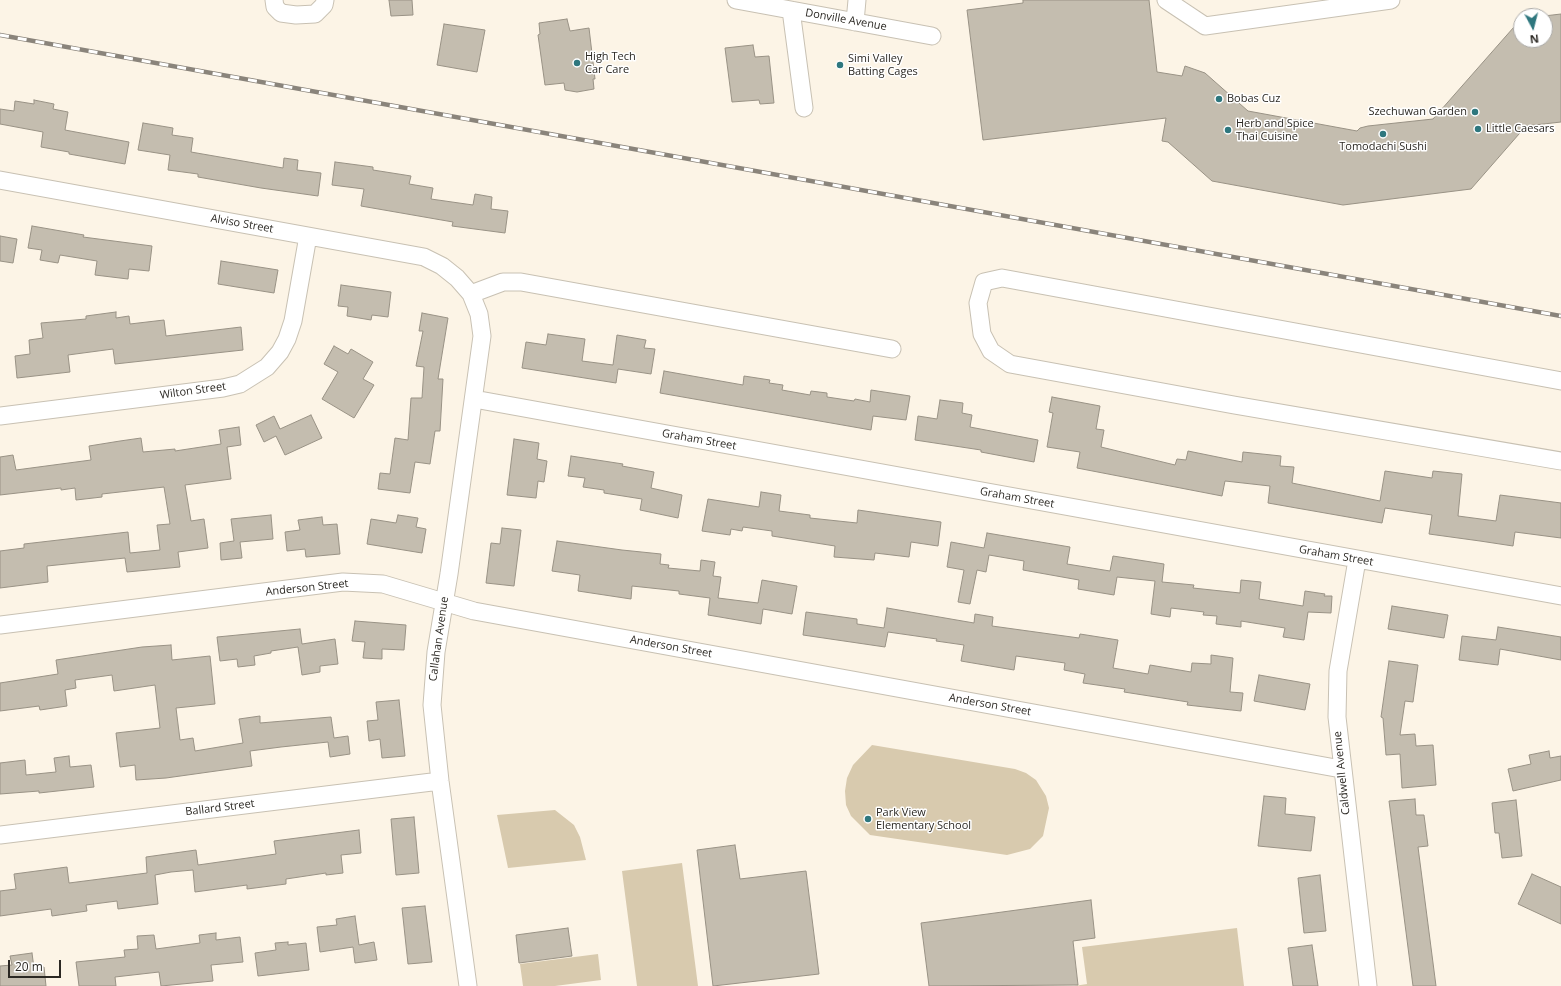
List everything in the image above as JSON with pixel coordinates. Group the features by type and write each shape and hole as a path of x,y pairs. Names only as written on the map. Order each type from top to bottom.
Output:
{"street":[{"path":"274,0 274,7 282,13 296,16 315,14 324,6 325,0"},
{"name":"Donville Avenue","path":"736,0 791,10 811,7 855,22 932,36"},
{"path":"855,22 857,0"},
{"path":"1166,0 1205,26 1362,2 1391,0"},
{"path":"791,10 804,108"},
{"name":"Alviso Street","path":"0,180 424,257 442,266 458,278 470,294"},
{"name":"Wilton Street","path":"0,416 223,388 240,384 267,367 280,352 287,339 293,321 308,236"},
{"path":"1561,381 1002,278 984,282 978,303 982,334 991,350 1010,364 1561,462"},
{"path":"470,294 503,282 521,282 892,349"},
{"name":"Callahan Avenue","path":"465,986 432,705 436,652 482,336 479,314 470,294"},
{"name":"Graham Street","path":"474,399 1561,596"},
{"name":"Caldwell Avenue","path":"1357,560 1338,672 1337,717 1341,769 1368,986"},
{"name":"Anderson Street","path":"0,625 343,582 383,584 474,611 1341,769"},
{"name":"Ballard Street","path":"0,835 440,781"}],"shaded area":[{"path":"872,745 1015,769 1026,773 1036,780 1046,796 1049,808 1043,836 1030,849 1007,855 870,835 851,816 846,805 845,791 847,778 853,765"},
{"path":"555,810 574,825 580,837 586,860 508,868 497,815"},
{"path":"682,863 698,986 637,986 622,871"},
{"path":"1237,928 1244,986 1074,986 1087,984 1082,947"},
{"path":"598,954 601,980 555,986 523,986 520,964"}],"building":[{"path":"389,0 412,0 413,15 391,16"},
{"path":"1023,0 1149,0 1157,72 1182,76 1185,66 1205,73 1248,111 1357,131 1360,128 1368,126 1433,119 1513,28 1513,48 1553,48 1553,15 1561,14 1561,122 1526,126 1471,189 1343,205 1212,181 1168,142 1162,141 1166,118 983,140 967,10 1023,3"},
{"path":"567,19 570,31 589,28 595,79 593,79 594,89 577,92 565,90 564,83 545,85 538,35 540,34 539,23"},
{"path":"444,24 485,30 477,72 437,65"},
{"path":"753,45 755,57 769,56 774,103 760,104 759,100 732,102 725,48"},
{"path":"34,100 54,104 53,109 68,112 65,130 129,142 125,164 69,154 69,152 41,147 43,132 0,124 0,109 14,111 15,101 34,104"},
{"path":"143,123 173,128 172,135 193,138 191,152 283,168 284,158 298,160 297,170 321,173 318,196 261,188 198,177 198,174 168,170 170,155 138,150"},
{"path":"335,162 373,167 373,170 411,176 409,184 433,188 431,199 473,205 475,194 492,197 491,209 508,211 505,233 452,226 453,222 361,206 364,189 332,185"},
{"path":"32,226 84,235 83,237 152,246 149,271 129,269 128,279 95,275 97,261 60,255 58,263 40,260 42,250 28,248"},
{"path":"0,236 17,239 13,263 0,261"},
{"path":"221,261 278,270 274,293 218,284"},
{"path":"341,285 391,292 388,317 372,315 371,320 347,316 348,307 338,306"},
{"path":"116,312 116,318 129,316 130,324 164,320 166,336 241,327 243,350 115,364 113,349 68,355 70,372 17,378 15,356 30,354 29,340 43,338 41,323 86,319 86,316"},
{"path":"422,313 448,318 438,379 443,379 440,431 435,431 430,464 415,462 410,493 378,489 380,473 390,474 395,438 408,440 411,398 422,398 424,367 416,366 423,331 419,331"},
{"path":"548,334 585,339 582,361 613,365 617,335 646,340 644,348 655,349 651,374 618,369 616,383 522,368 526,342 546,345"},
{"path":"334,346 348,354 351,349 373,362 363,379 374,385 354,418 322,399 338,372 324,364"},
{"path":"664,371 743,385 744,376 770,380 769,383 783,385 782,390 810,395 811,391 827,393 827,397 854,401 855,399 870,402 871,390 910,396 906,420 873,416 871,430 660,393"},
{"path":"1052,397 1100,406 1096,429 1104,430 1101,447 1175,465 1177,459 1186,460 1188,451 1242,462 1243,452 1281,456 1280,466 1294,467 1292,483 1380,501 1385,471 1432,478 1433,471 1462,474 1458,516 1496,521 1500,495 1561,503 1561,538 1515,532 1513,546 1429,534 1432,515 1385,508 1382,523 1268,503 1270,486 1225,481 1222,496 1077,468 1080,452 1047,447 1053,413 1049,412"},
{"path":"940,400 963,403 962,413 972,415 970,427 1038,440 1034,462 981,452 981,450 915,440 918,416 937,419"},
{"path":"311,415 322,438 285,455 276,436 264,442 256,425 274,416 280,429"},
{"path":"239,427 241,445 227,447 231,479 185,485 191,521 204,519 208,548 178,552 180,567 127,572 125,558 47,566 48,582 0,588 0,551 24,548 24,544 128,532 130,553 160,550 157,525 170,524 164,487 102,494 102,497 76,500 75,488 61,490 61,488 0,495 0,457 13,455 16,470 91,460 89,446 141,438 143,452 175,449 175,451 221,444 219,430"},
{"path":"514,439 539,443 537,459 547,461 544,482 538,481 536,498 507,495"},
{"path":"571,456 623,464 622,466 654,472 651,488 682,495 678,518 640,510 642,499 604,493 604,490 583,487 585,478 568,476"},
{"path":"761,492 781,495 779,511 810,515 810,518 857,523 858,510 941,522 938,546 911,542 909,557 875,553 874,560 834,557 835,546 772,536 772,531 743,527 742,531 731,529 730,535 702,531 708,499 759,507"},
{"path":"271,515 273,539 240,542 242,558 221,560 220,543 234,541 231,519"},
{"path":"398,515 418,518 416,527 426,529 422,553 367,544 371,519 396,523"},
{"path":"322,517 323,525 337,524 340,554 306,557 305,549 287,551 285,532 300,530 298,520"},
{"path":"502,528 521,530 514,586 486,583 491,543 500,544"},
{"path":"987,533 1070,547 1067,564 1110,571 1113,556 1164,564 1162,582 1194,585 1193,588 1240,593 1241,580 1261,582 1259,599 1303,606 1305,591 1325,594 1324,596 1332,596 1331,613 1308,612 1304,640 1283,637 1285,628 1241,621 1241,627 1216,624 1217,616 1203,615 1204,612 1171,608 1170,617 1151,614 1155,581 1117,577 1114,595 1078,589 1079,580 1023,570 1024,561 989,555 986,572 977,570 970,604 958,602 964,570 947,567 951,542 984,548"},
{"path":"557,541 661,554 660,564 669,565 668,568 700,571 701,560 715,562 713,576 721,577 718,598 758,603 762,580 797,586 792,614 763,609 761,624 708,615 710,598 679,594 679,591 632,586 631,599 578,591 580,575 552,571"},
{"path":"1392,606 1448,615 1444,638 1388,629"},
{"path":"887,608 974,623 975,614 993,617 992,626 1079,638 1080,634 1118,640 1113,668 1148,674 1150,665 1191,672 1192,663 1211,664 1211,655 1233,658 1230,692 1243,693 1241,711 1187,705 1188,702 1124,692 1125,689 1083,683 1085,674 1064,670 1065,663 1016,656 1014,670 961,661 964,645 936,641 937,639 888,632 885,647 803,635 806,612 857,619 857,624 884,628"},
{"path":"355,621 406,625 404,650 382,649 382,659 363,658 365,642 352,641"},
{"path":"1498,627 1561,637 1561,660 1500,649 1498,665 1459,660 1462,636 1496,640"},
{"path":"300,629 302,644 335,639 338,664 320,666 320,672 302,675 298,647 271,651 271,653 254,656 255,665 238,667 237,659 220,661 217,637"},
{"path":"171,645 172,660 210,656 215,704 176,708 180,740 193,738 195,751 243,743 239,719 260,716 260,723 331,717 334,738 348,736 350,754 330,757 328,742 281,747 250,751 252,766 166,778 136,780 135,765 120,767 116,733 160,728 155,685 114,691 112,675 75,680 76,688 65,690 67,706 40,710 39,706 0,711 0,683 58,674 56,660 142,647"},
{"path":"1389,661 1418,665 1413,702 1405,701 1400,735 1415,734 1416,746 1433,745 1436,785 1402,788 1400,754 1386,755 1383,718 1381,717"},
{"path":"1259,675 1310,684 1305,710 1254,701"},
{"path":"399,700 405,756 382,758 380,739 369,741 367,721 378,720 376,702"},
{"path":"1549,751 1550,758 1561,756 1561,780 1513,791 1508,769 1531,764 1529,755"},
{"path":"69,756 70,767 91,765 94,787 39,793 39,791 0,794 0,763 25,760 26,775 56,772 54,758"},
{"path":"1264,796 1286,798 1285,814 1315,817 1311,851 1258,846"},
{"path":"1415,799 1416,815 1424,815 1428,846 1418,847 1436,986 1413,986 1389,801"},
{"path":"1516,800 1522,856 1502,858 1499,833 1495,833 1492,803"},
{"path":"414,817 419,873 396,875 391,819"},
{"path":"359,830 361,853 341,855 343,873 326,875 326,873 286,879 286,884 247,889 247,885 195,892 193,870 171,872 155,875 158,904 118,909 117,901 86,905 87,911 52,916 51,909 0,916 0,891 16,889 14,874 67,867 69,883 147,873 146,857 196,850 198,865 276,854 274,841"},
{"path":"735,845 740,879 806,871 819,974 713,986 697,850"},
{"path":"1532,874 1561,887 1561,924 1518,904"},
{"path":"1320,875 1326,931 1304,933 1298,878"},
{"path":"1091,900 1095,938 1073,941 1078,985 929,986 921,923"},
{"path":"425,906 432,962 408,964 402,908"},
{"path":"355,916 359,945 374,942 377,960 355,963 353,947 320,952 317,927 337,925 336,919"},
{"path":"568,928 572,956 519,963 516,935"},
{"path":"216,933 216,940 240,937 243,962 211,965 213,981 161,986 159,972 115,977 116,986 79,986 76,962 125,957 124,950 138,949 137,936 154,935 156,949 200,943 199,935"},
{"path":"288,942 288,945 306,943 309,970 258,976 255,953 276,950 275,943"},
{"path":"1312,945 1318,986 1293,986 1288,948"},
{"path":"32,953 34,968 44,967 46,986 0,986 0,966 12,965 10,956"}],"railway":[{"path":"0,35 1561,316"}],"place":[{"name":"High Tech Car Care","path":"577,63"},
{"name":"Simi Valley Batting Cages","path":"840,65"},
{"name":"Bobas Cuz","path":"1219,99"},
{"name":"Szechuwan Garden","path":"1475,112"},
{"name":"Little Caesars","path":"1478,129"},
{"name":"Herb and Spice Thai Cuisine","path":"1228,130"},
{"name":"Tomodachi Sushi","path":"1383,134"},
{"name":"Park View Elementary School","path":"868,819"}]}
